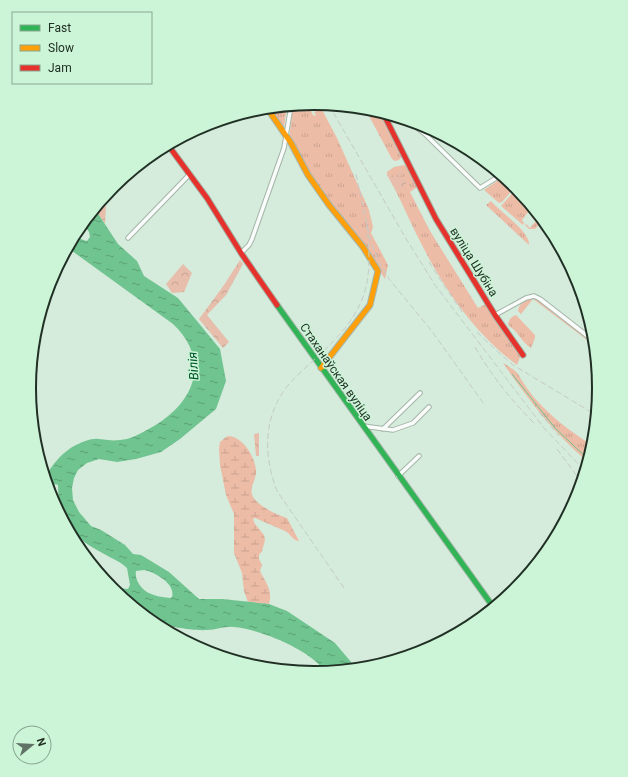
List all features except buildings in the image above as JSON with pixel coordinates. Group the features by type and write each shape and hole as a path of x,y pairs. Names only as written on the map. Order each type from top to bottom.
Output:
{"street":[{"path":"241,253 249,245 252,239 284,148 290,112"},
{"path":"271,114 291,143 308,175 328,205 363,247 378,271 370,306 321,368"},
{"name":"вуліца Шубіна","path":"387,120 436,219 495,315 526,298 534,296 543,301 587,336"},
{"path":"425,134 480,188 496,178"},
{"name":"Стаханаўская вуліца","path":"172,150 207,198 241,253 321,368 490,603"},
{"path":"128,238 190,174"},
{"path":"495,315 523,355"},
{"path":"383,429 420,393"},
{"path":"362,425 393,430 413,423 429,407"},
{"path":"398,476 420,456"}],"green space":[{"path":"310,110 314,116 316,115 314,112 322,110 337,138 369,210 373,227 371,233 388,265 385,279 367,252 363,243 329,202 309,174 290,136 292,111"},
{"path":"286,112 284,127 274,114"},
{"path":"369,116 383,119 402,156 399,160 395,161 392,159"},
{"path":"404,165 407,167 417,187 410,192 430,231 478,308 486,304 520,357 517,365 502,353 474,325 450,294 430,260 387,175 387,172 394,167"},
{"path":"403,171 399,178 404,178 406,183 405,186 401,187 395,183 400,188 400,192 396,190 387,174 390,173 394,177 397,177 398,172"},
{"path":"498,180 511,192 502,202 499,203 484,190"},
{"path":"512,193 529,211 522,220 524,223 523,225 501,206"},
{"path":"491,201 520,228 525,234 529,245 486,205"},
{"path":"105,205 106,207 105,224 98,213"},
{"path":"536,221 539,225 535,229 529,229 525,225 526,224 530,228"},
{"path":"240,260 243,264 226,295 207,315 229,342 223,348 199,319"},
{"path":"183,264 192,273 184,292 172,293 166,284"},
{"path":"534,298 541,302 588,337 588,341 533,299 521,314 518,311 521,304"},
{"path":"516,315 535,335 531,348 509,326 510,319"},
{"path":"503,363 517,373 532,395 548,412 566,428 587,442 584,458 564,440 542,416"},
{"path":"259,433 259,456 256,456 254,434"},
{"path":"229,436 239,440 251,454 256,470 252,487 252,493 255,500 263,507 287,518 299,541 295,540 285,531 255,518 253,519 264,535 265,540 262,551 259,555 259,559 262,565 260,571 267,583 270,595 269,604 248,602 244,591 242,573 234,553 234,514 226,495 220,465 219,448 220,442"}],"water":[{"path":"98,213 118,244 137,261 144,276 178,298 220,349 226,381 216,409 180,439 161,452 136,459 117,462 99,459 87,463 78,470 74,478 72,488 73,500 79,512 91,526 101,530 125,545 133,554 141,555 169,572 199,599 222,599 269,604 287,611 335,643 352,664 320,666 309,656 284,642 270,636 245,629 231,627 210,630 194,630 170,626 145,609 120,588 128,589 130,585 127,568 120,562 81,540 73,527 59,499 58,485 55,484 54,486 49,472 55,463 66,451 81,443 96,439 127,439 154,426 180,405 188,393 193,380 194,366 192,352 185,338 173,324 72,251 80,238 87,241 90,237 87,228","holes":["144,570 154,573 168,583 171,588 172,597 162,597 150,594 140,586 136,571"]}],"waterway":[{"path":"512,374 555,428 584,455"}],"railway":[{"path":"332,111 405,237 435,285 544,428 581,467"},
{"path":"356,174 371,243 380,264 389,279 431,330 484,404"},
{"path":"344,588 277,491 269,463 268,436 270,422 280,396 289,384 329,346 347,326 361,302 367,283 369,263 367,223"},
{"path":"429,262 463,313"},
{"path":"477,332 513,365 591,412"},
{"path":"475,347 502,387 534,423"},
{"path":"539,412 559,436"},
{"path":"557,449 577,477"}],"traffic: fast":[{"path":"277,305 490,603"}],"traffic: slow":[{"path":"271,114 291,143 308,175 329,205 363,247 378,271 370,305 321,368"}],"traffic: jam":[{"path":"387,120 436,219 495,315 523,355"},
{"path":"172,150 207,198 241,253 277,305"}],"water label":[{"name":"Вілія","path":"193,366"}]}
